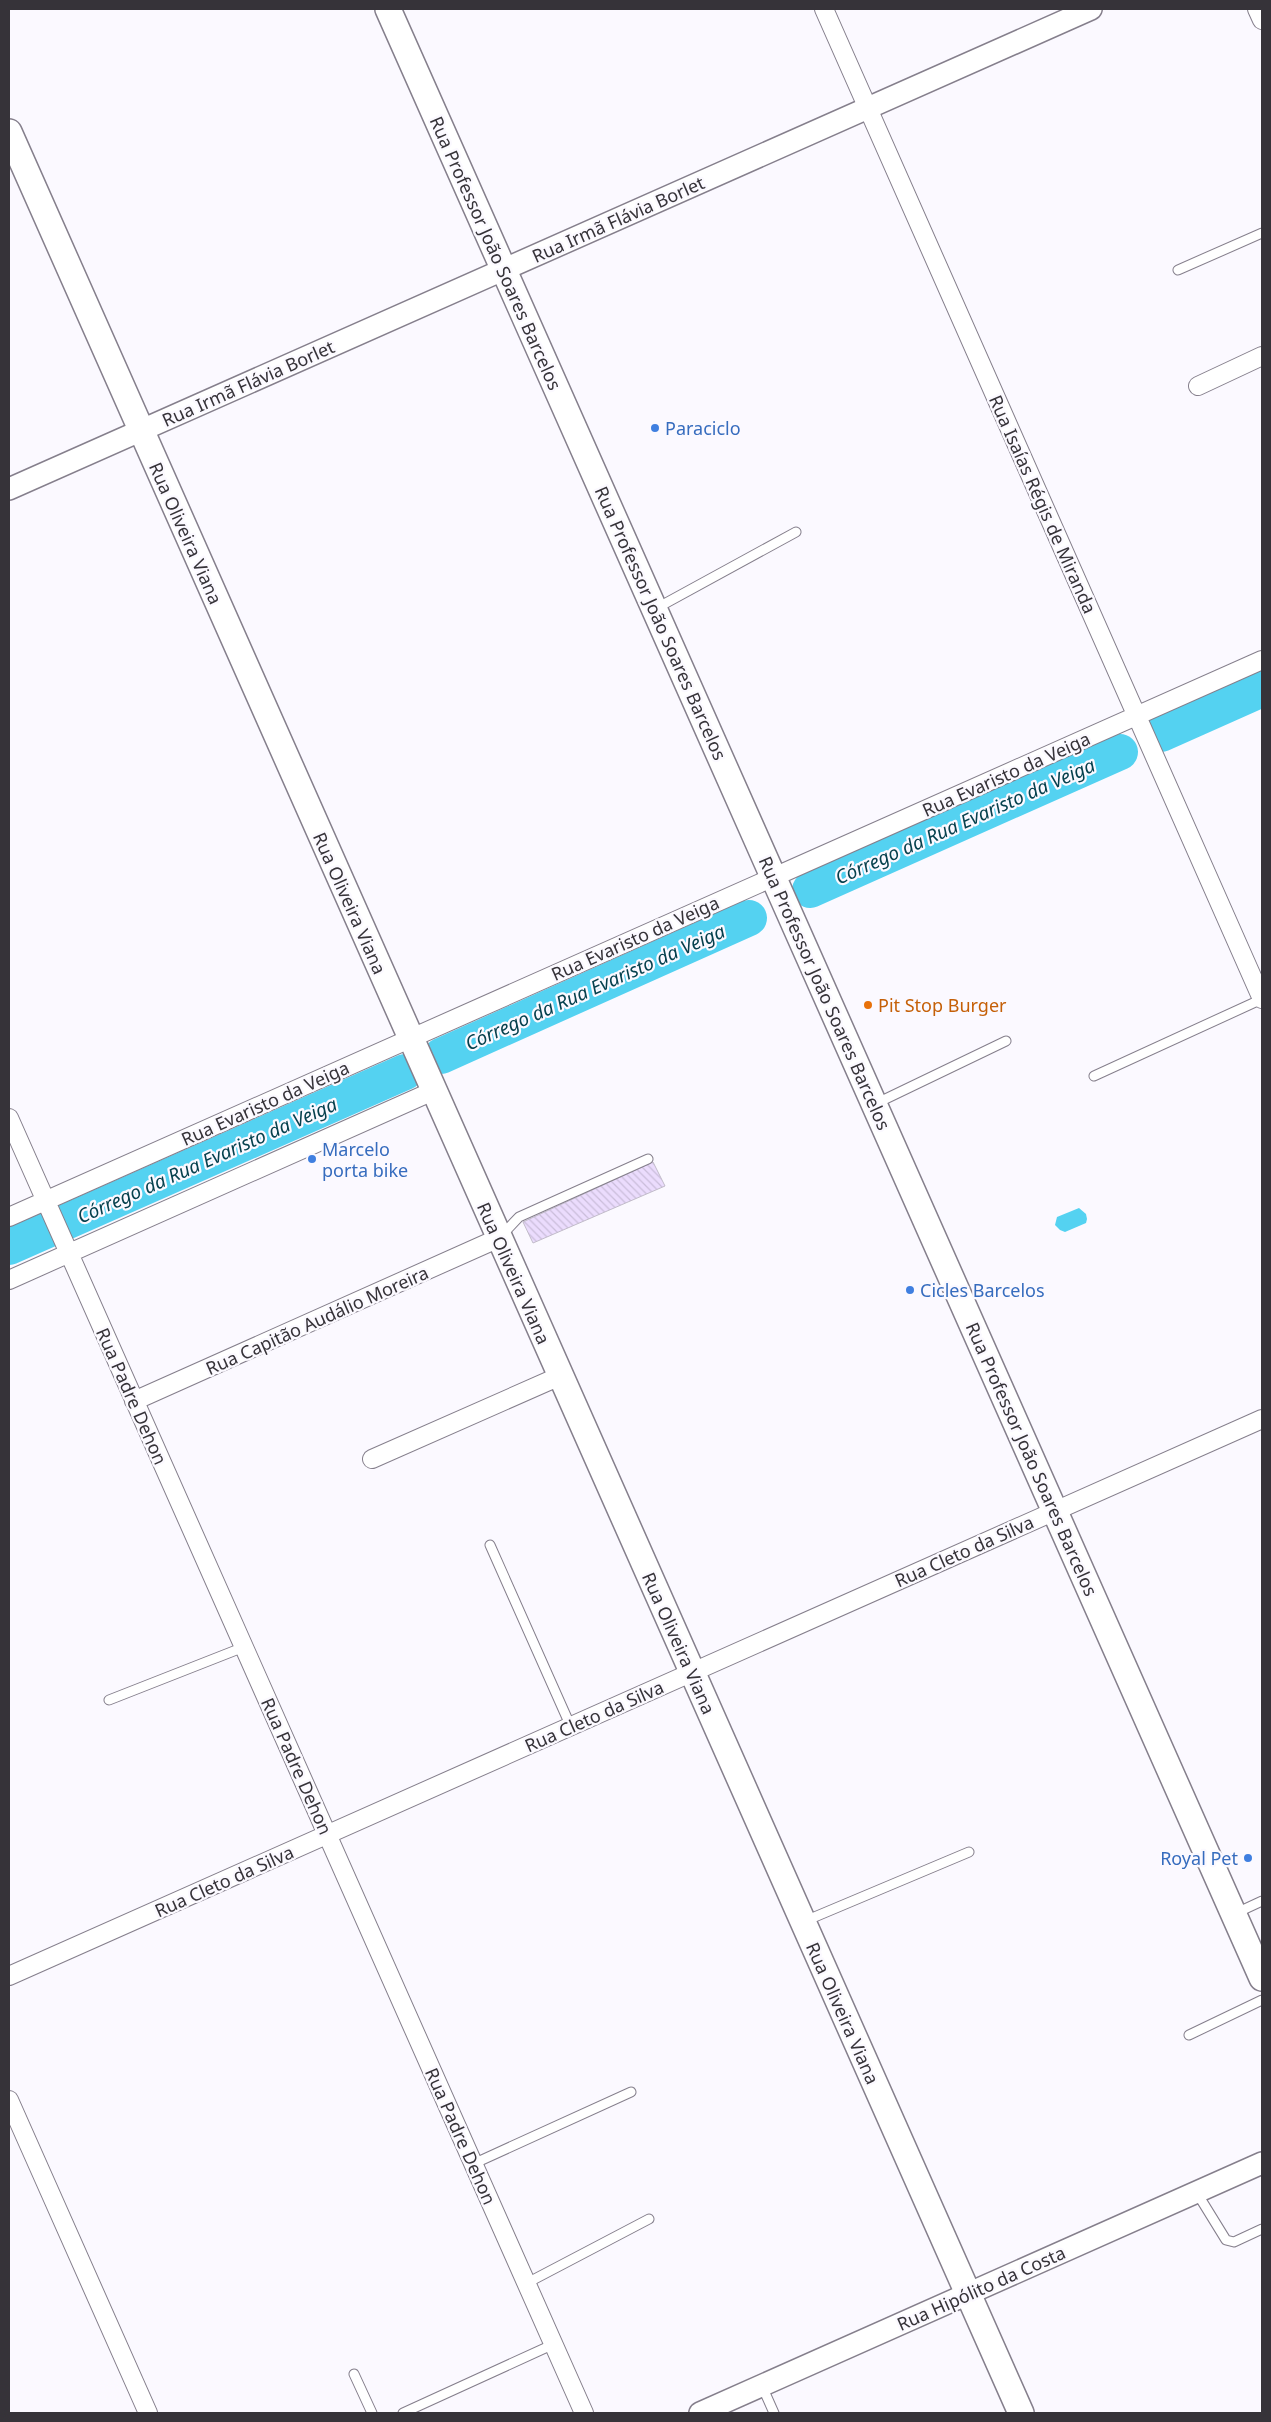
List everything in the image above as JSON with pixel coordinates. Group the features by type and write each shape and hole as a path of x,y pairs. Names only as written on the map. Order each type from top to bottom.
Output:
{"main road":[{"name":"Rua Professor João Soares Barcelos","path":"388,9 1262,1978"},
{"name":"Rua Oliveira Viana","path":"9,132 1021,2413"}],"street":[{"name":"Rua Isaías Régis de Miranda","path":"824,9 1262,999"},
{"name":"Rua Irmã Flávia Borlet","path":"9,489 1091,9"},
{"path":"1257,9 1262,20"},
{"path":"1198,386 1262,356"},
{"name":"Rua Evaristo da Veiga","path":"9,1217 1262,660"},
{"path":"9,1280 433,1091"},
{"name":"Rua Padre Dehon","path":"9,1118 584,2413"},
{"name":"Rua Capitão Audálio Moreira","path":"134,1401 499,1238"},
{"path":"372,1459 560,1376"},
{"name":"Rua Cleto da Silva","path":"9,1976 1262,1419"},
{"path":"9,2100 148,2413"},
{"name":"Rua Hipólito da Costa","path":"700,2413 1262,2164"}],"lane":[{"path":"1178,270 1262,233"},
{"path":"655,609 796,532"},
{"path":"1094,1076 1262,999"},
{"path":"875,1104 1006,1041"},
{"path":"499,1238 519,1218 648,1159"},
{"path":"490,1545 571,1726"},
{"path":"109,1700 244,1647"},
{"path":"802,1922 969,1852"},
{"path":"1234,1914 1262,1901"},
{"path":"1189,2035 1262,2000"},
{"path":"474,2164 631,2092"},
{"path":"1197,2192 1229,2242 1234,2242 1262,2229"},
{"path":"527,2283 649,2219"},
{"path":"403,2413 554,2344"},
{"path":"354,2374 372,2413"},
{"path":"762,2386 774,2413"}],"water":[{"path":"1079,1208 1086,1214 1086,1223 1065,1232 1055,1225 1057,1217"}],"building":[{"path":"653,1162 665,1186 533,1243 523,1222"}],"waterway":[{"name":"Córrego da Rua Evaristo da Veiga","path":"1161,734 1262,689"},
{"name":"Córrego da Rua Evaristo da Veiga","path":"810,890 1120,752"},
{"name":"Córrego da Rua Evaristo da Veiga","path":"441,1056 749,918"},
{"name":"Córrego da Rua Evaristo da Veiga","path":"9,1247 405,1072"}],"place":[{"name":"Paraciclo","path":"655,428"},
{"name":"Pit Stop Burger","path":"868,1005"},
{"name":"Marcelo porta bike","path":"312,1159"},
{"name":"Cicles Barcelos","path":"910,1290"},
{"name":"Royal Pet","path":"1248,1858"}]}
